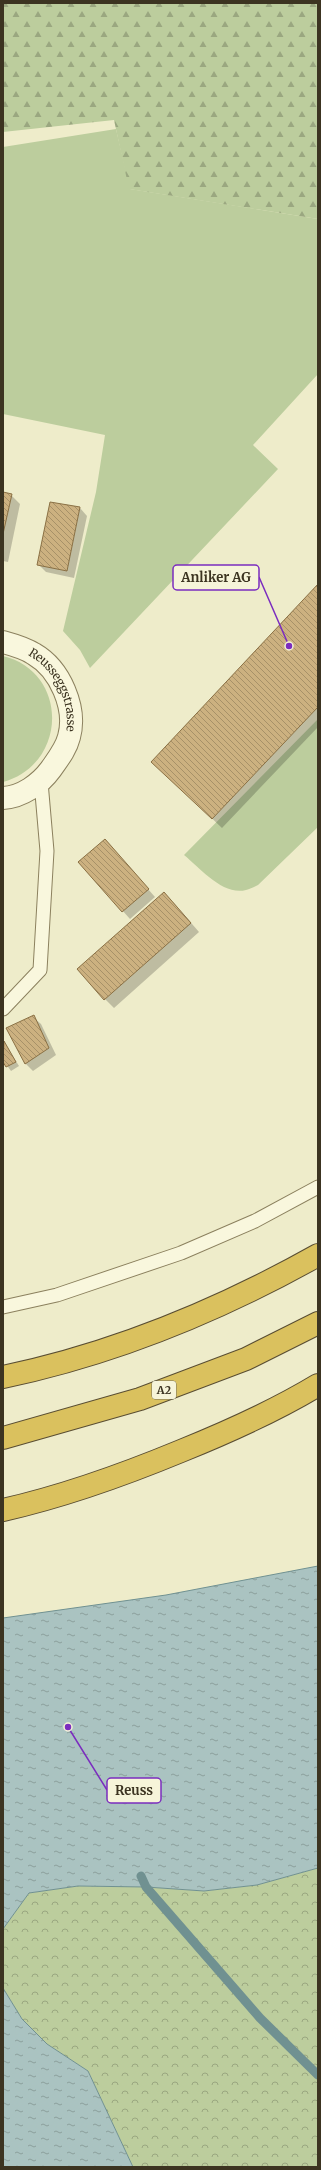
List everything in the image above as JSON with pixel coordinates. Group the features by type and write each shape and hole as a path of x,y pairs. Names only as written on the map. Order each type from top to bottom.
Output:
{"highway":[{"path":"3,1377 35,1370 118,1345 163,1328 275,1279 318,1255"},
{"name":"A2","path":"3,1438 140,1399 246,1359 318,1322"},
{"path":"3,1510 40,1501 122,1475 208,1440 269,1412 318,1385"}],"street":[{"name":"Reusseggstrasse","path":"3,642 35,654 59,679 67,697 70,715 70,736 63,753 41,782 12,797 3,798"}],"lane":[{"path":"3,1009 40,970 47,851 41,782"},
{"path":"3,1307 57,1296 181,1253 256,1221 318,1186"}],"green space":[{"path":"3,3 318,3 318,219 129,189 114,120 3,132"},
{"path":"116,129 130,189 318,219 318,374 253,445 278,469 90,668 80,650 63,631 96,492 105,435 3,414 3,147"},
{"path":"3,656 25,665 40,680 49,698 52,718 49,738 40,757 24,772 3,782"},
{"path":"318,719 318,827 258,885 250,889 237,891 220,885 212,880 184,855"},
{"path":"318,1868 318,2167 133,2167 88,2071 47,2044 22,2019 3,1988 3,1929 29,1893 78,1886 146,1887 204,1891 257,1885"}],"water":[{"path":"318,1566 318,1868 257,1885 204,1891 146,1887 78,1886 29,1893 3,1929 3,1618 166,1595"},
{"path":"3,1988 22,2019 47,2044 88,2071 133,2167 3,2167"}],"building":[{"path":"3,492 12,494 3,534"},
{"path":"50,502 80,507 67,571 37,565"},
{"path":"318,584 318,707 212,819 151,762"},
{"path":"105,839 149,889 122,912 78,862"},
{"path":"164,892 191,923 104,1000 77,969"},
{"path":"34,1015 49,1048 25,1064 6,1028"},
{"path":"4,1041 16,1062 6,1067 3,1062"}],"waterway":[{"path":"141,1876 146,1887 260,2018 318,2075"}],"place":[{"name":"Anliker AG","path":"289,646"},
{"name":"Reuss","path":"68,1727"}]}
